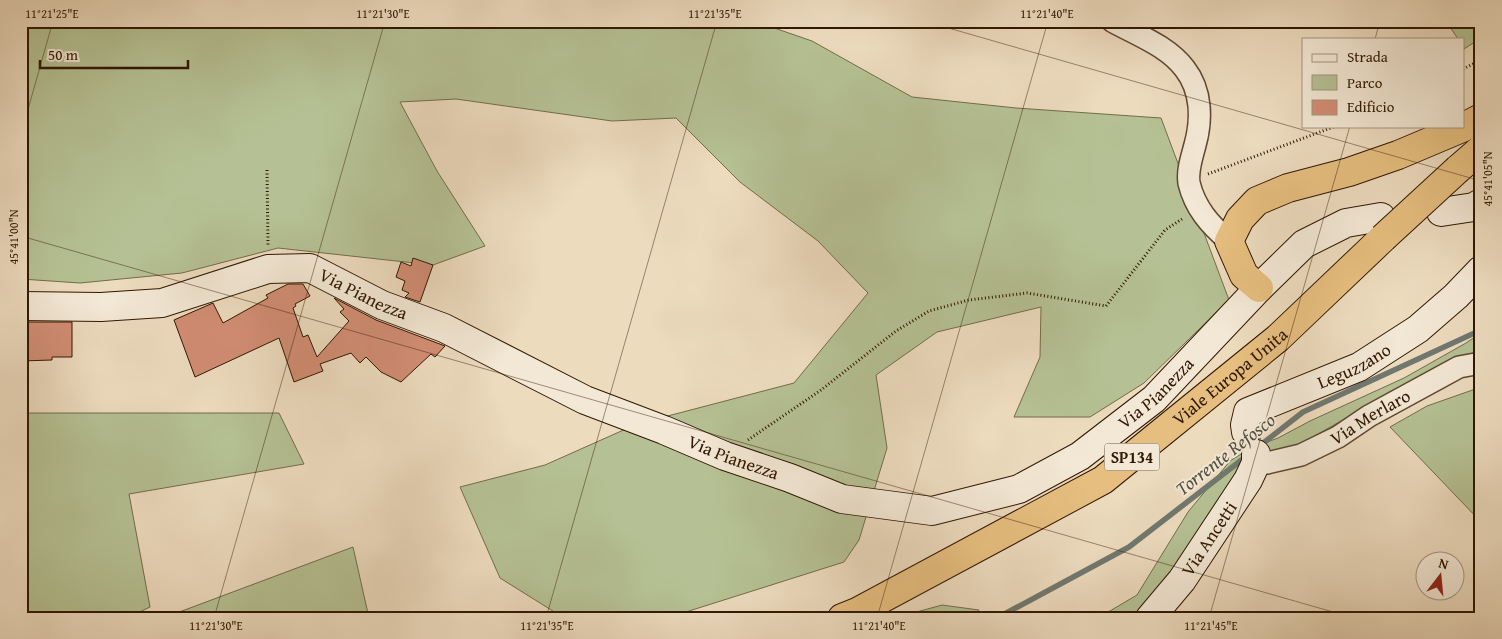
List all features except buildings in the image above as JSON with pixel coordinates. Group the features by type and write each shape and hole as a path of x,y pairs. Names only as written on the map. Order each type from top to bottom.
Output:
{"highway":[{"path":"1464,126 1481,118"},
{"path":"1259,288 1244,275 1230,241 1240,219 1257,201 1288,188 1349,172 1398,155 1459,128"},
{"name":"Viale Europa Unita","path":"842,618 857,612 1104,480 1278,338 1382,227 1481,149"}],"street":[{"path":"1112,21 1166,51 1185,68 1196,87 1200,110 1200,130 1189,167 1189,182 1199,208 1212,226 1230,241"},
{"path":"1441,212 1474,207 1481,203"},
{"name":"Via Pianezza","path":"21,306 101,306 162,303 268,269 310,268 382,305 444,328 585,400 725,456 790,478 842,499 932,511 1019,489 1080,456 1154,399 1259,288 1304,244 1346,223 1382,227"},
{"name":"Leguzzano","path":"1252,450 1245,425 1248,412 1360,367 1418,329 1456,296 1481,270"},
{"name":"Via Merlaro","path":"1252,450 1267,463 1301,455 1338,437 1369,416 1459,366 1481,363"},
{"name":"Via Ancetti","path":"1150,618 1182,580 1248,480 1252,450"}],"path":[{"path":"1464,68 1481,60"},
{"path":"1189,182 1331,128"},
{"path":"266,170 268,269"},
{"path":"725,456 821,390 896,332 928,311 969,300 1027,293 1106,306 1165,230 1199,208"}],"green space":[{"path":"21,21 754,21 812,41 912,97 1016,108 1161,118 1229,300 1144,383 1090,417 1014,417 1040,357 1041,307 937,332 876,375 887,448 859,540 844,562 667,618 564,618 500,578 460,487 545,465 637,424 794,383 868,293 818,241 740,182 676,118 612,121 456,99 400,102 437,171 485,246 433,265 278,248 182,273 80,283 21,279"},
{"path":"1446,21 1481,21 1481,38 1464,49 1464,38 1457,38"},
{"path":"1481,333 1481,356 1414,380 1293,448 1261,456 1146,608 1130,618 1098,618 1137,595 1188,512 1230,461 1249,449 1278,438 1310,421 1404,378"},
{"path":"1481,387 1481,522 1390,427 1427,406"},
{"path":"21,413 279,413 304,464 129,494 150,607 127,618 21,618"},
{"path":"353,547 369,618 169,618 174,614"},
{"path":"942,605 979,610 974,618 895,618"}],"waterway":[{"name":"Torrente Refosco","path":"1258,447 1303,412 1481,330"},
{"name":"Torrente Refosco","path":"997,618 1129,547 1248,455"}]}
